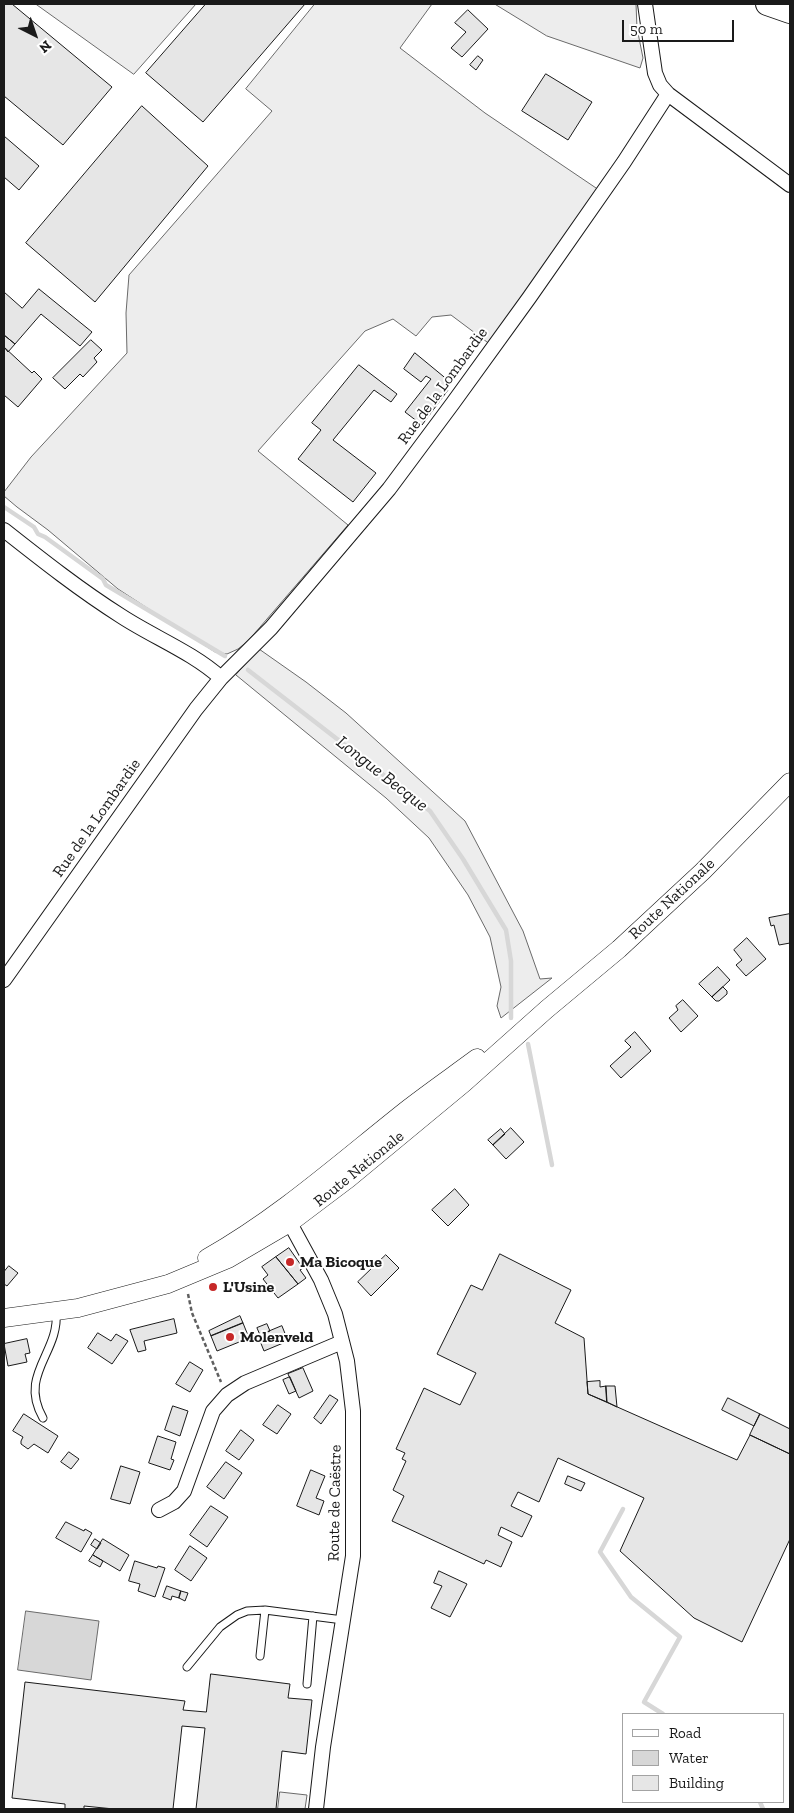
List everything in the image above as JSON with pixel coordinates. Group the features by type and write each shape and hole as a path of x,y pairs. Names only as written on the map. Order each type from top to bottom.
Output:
{"highway":[{"path":"767,4 790,12"}],"street":[{"path":"645,4 655,73 660,85 668,94 790,185"},
{"name":"Rue de la Lombardie","path":"4,980 180,731 221,678 271,628 384,495 459,396 624,162 668,94"},
{"path":"4,530 104,606 206,666 221,678"},
{"name":"Route Nationale","path":"4,1318 56,1312 100,1303 186,1278 228,1259 286,1216 338,1167 430,1092 547,1009 651,920 726,849 790,782"},
{"name":"Route Nationale","path":"146,1290 286,1216"},
{"name":"Route de Caëstre","path":"286,1216 326,1291 335,1314 348,1368 353,1411 353,1556 323,1747 316,1809"},
{"path":"159,1510 174,1502 184,1491 213,1411 227,1395 245,1384 342,1342"}],"lane":[{"path":"43,1418 36,1404 34,1389 37,1374 56,1328 56,1312"},
{"path":"187,1667 212,1634 228,1620 247,1611 265,1610 344,1620"},
{"path":"260,1656 265,1610"},
{"path":"307,1684 313,1616"}],"path":[{"path":"186,1278 190,1306 227,1395"}],"shaded area":[{"path":"36,4 196,4 134,74"},
{"path":"315,4 432,4 400,48 485,113 599,190 491,345 451,315 432,317 416,336 393,319 365,331 258,451 348,525 248,641 238,649 227,654 215,652 118,589 4,496 4,492 31,457 127,353 126,313 129,275 272,111 246,89"},
{"path":"495,4 636,4 637,28 643,58 640,68 547,36"},
{"path":"259,649 346,713 465,821 523,931 540,979 552,978 501,1018 497,1006 501,987 490,937 468,895 429,838 386,798 236,675"},
{"path":"280,1792 307,1795 305,1809 278,1809"}],"water":[{"path":"26,1611 99,1621 91,1680 18,1670"}],"building":[{"path":"4,4 12,4 112,87 63,145 4,96"},
{"path":"206,4 305,4 203,122 146,73"},
{"path":"468,10 488,29 462,57 451,48 466,32 455,23"},
{"path":"478,56 483,60 476,70 470,65"},
{"path":"546,74 592,102 568,140 522,111"},
{"path":"142,106 208,166 95,302 26,243"},
{"path":"4,136 39,166 19,190 4,177"},
{"path":"39,289 92,332 80,346 41,314 15,344 4,335 4,292 22,308"},
{"path":"4,335 15,344 8,352 4,347"},
{"path":"91,340 102,350 94,358 97,362 83,377 80,374 65,389 53,378"},
{"path":"4,347 32,373 34,371 42,379 18,407 4,395"},
{"path":"415,353 449,381 444,388 448,390 422,425 405,412 431,379 426,376 421,382 404,369"},
{"path":"359,365 397,394 391,402 374,390 333,440 376,473 353,502 298,459 321,430 312,423"},
{"path":"790,914 790,943 779,945 774,925 771,926 769,918"},
{"path":"747,938 766,959 746,976 736,965 742,960 734,950"},
{"path":"718,967 730,980 712,997 699,984"},
{"path":"723,987 727,994 719,1001 716,1001 712,997"},
{"path":"683,1000 698,1016 681,1032 669,1018 678,1010 676,1006"},
{"path":"635,1032 651,1051 621,1078 610,1066 631,1047 625,1041"},
{"path":"511,1128 524,1142 506,1159 493,1145"},
{"path":"501,1129 505,1134 493,1145 488,1140"},
{"path":"455,1189 469,1205 448,1226 432,1210"},
{"name":"Ma Bicoque","path":"289,1248 303,1268 300,1270 306,1278 298,1284 276,1257"},
{"path":"500,1254 571,1290 555,1323 584,1338 588,1394 737,1460 750,1435 790,1454 790,1539 742,1642 694,1618 620,1551 644,1498 558,1458 539,1502 518,1492 511,1506 532,1516 522,1537 501,1527 498,1535 512,1542 501,1567 486,1560 484,1564 392,1521 404,1496 393,1490 406,1461 402,1459 405,1453 396,1449 424,1388 460,1405 476,1373 437,1354 471,1285 482,1290"},
{"path":"386,1255 399,1268 371,1296 358,1282"},
{"path":"276,1257 298,1284 278,1298 263,1279 268,1275 262,1267"},
{"path":"9,1266 18,1273 7,1286 4,1284 4,1272"},
{"path":"240,1316 243,1323 211,1336 209,1331"},
{"path":"174,1319 177,1333 144,1341 146,1350 138,1352 130,1330"},
{"name":"Molenveld","path":"243,1323 249,1338 217,1351 211,1336"},
{"path":"267,1324 270,1331 260,1335 257,1328"},
{"path":"282,1326 288,1341 264,1351 258,1336"},
{"path":"98,1333 111,1341 116,1334 128,1341 112,1364 88,1348"},
{"path":"27,1339 30,1353 25,1354 27,1362 8,1366 4,1344"},
{"path":"190,1362 203,1370 190,1392 176,1384"},
{"path":"303,1368 313,1391 299,1398 288,1374"},
{"path":"290,1377 296,1391 289,1394 283,1380"},
{"path":"600,1381 600,1387 606,1386 607,1402 588,1394 587,1382"},
{"path":"606,1386 615,1386 617,1407 607,1402"},
{"path":"330,1395 338,1400 321,1424 314,1418"},
{"path":"728,1398 760,1414 754,1426 722,1410"},
{"path":"278,1405 291,1414 277,1434 263,1425"},
{"path":"173,1406 188,1411 180,1436 165,1430"},
{"path":"24,1414 58,1436 48,1453 34,1444 28,1449 21,1444 23,1437 13,1431"},
{"path":"760,1414 790,1429 790,1454 750,1435"},
{"path":"241,1430 254,1440 239,1460 226,1451"},
{"path":"158,1436 176,1442 171,1459 174,1460 170,1470 149,1463"},
{"path":"69,1452 79,1459 71,1469 61,1462"},
{"path":"226,1462 242,1473 224,1499 207,1487"},
{"path":"121,1466 140,1472 130,1504 111,1499"},
{"path":"311,1470 325,1476 316,1498 324,1501 319,1515 297,1506"},
{"path":"568,1476 585,1483 581,1491 565,1484"},
{"path":"211,1506 228,1517 207,1547 190,1535"},
{"path":"66,1522 92,1533 81,1552 56,1538"},
{"path":"95,1539 101,1543 97,1549 91,1545"},
{"path":"103,1539 129,1555 120,1571 93,1555"},
{"path":"190,1546 207,1558 191,1581 175,1570"},
{"path":"93,1555 103,1561 100,1567 89,1561"},
{"path":"135,1561 157,1568 158,1566 165,1568 155,1597 138,1591 140,1584 129,1581"},
{"path":"439,1571 467,1584 450,1617 431,1608 442,1586 434,1583"},
{"path":"167,1586 181,1591 179,1598 172,1596 171,1600 163,1597"},
{"path":"181,1591 188,1593 185,1601 179,1598"},
{"path":"211,1674 290,1684 288,1698 312,1700 306,1754 282,1751 276,1809 196,1809 205,1728 182,1726 173,1809 114,1809 84,1806 84,1809 65,1809 65,1804 12,1798 25,1682 185,1701 183,1710 206,1712"}],"waterway":[{"name":"Longue Becque","path":"4,507 34,527 38,534 45,537 103,579 106,585 225,656"},
{"name":"Longue Becque","path":"248,670 430,811 463,859 506,930 511,961 511,1018"},
{"name":"Longue Becque","path":"528,1044 552,1165"},
{"name":"Longue Becque","path":"623,1509 600,1552 631,1597 680,1637 644,1702 661,1713"},
{"name":"Longue Becque","path":"760,1803 763,1809"}],"place":[{"name":"Ma Bicoque","path":"290,1262"},
{"name":"L'Usine","path":"213,1287"},
{"name":"Molenveld","path":"230,1337"}]}
